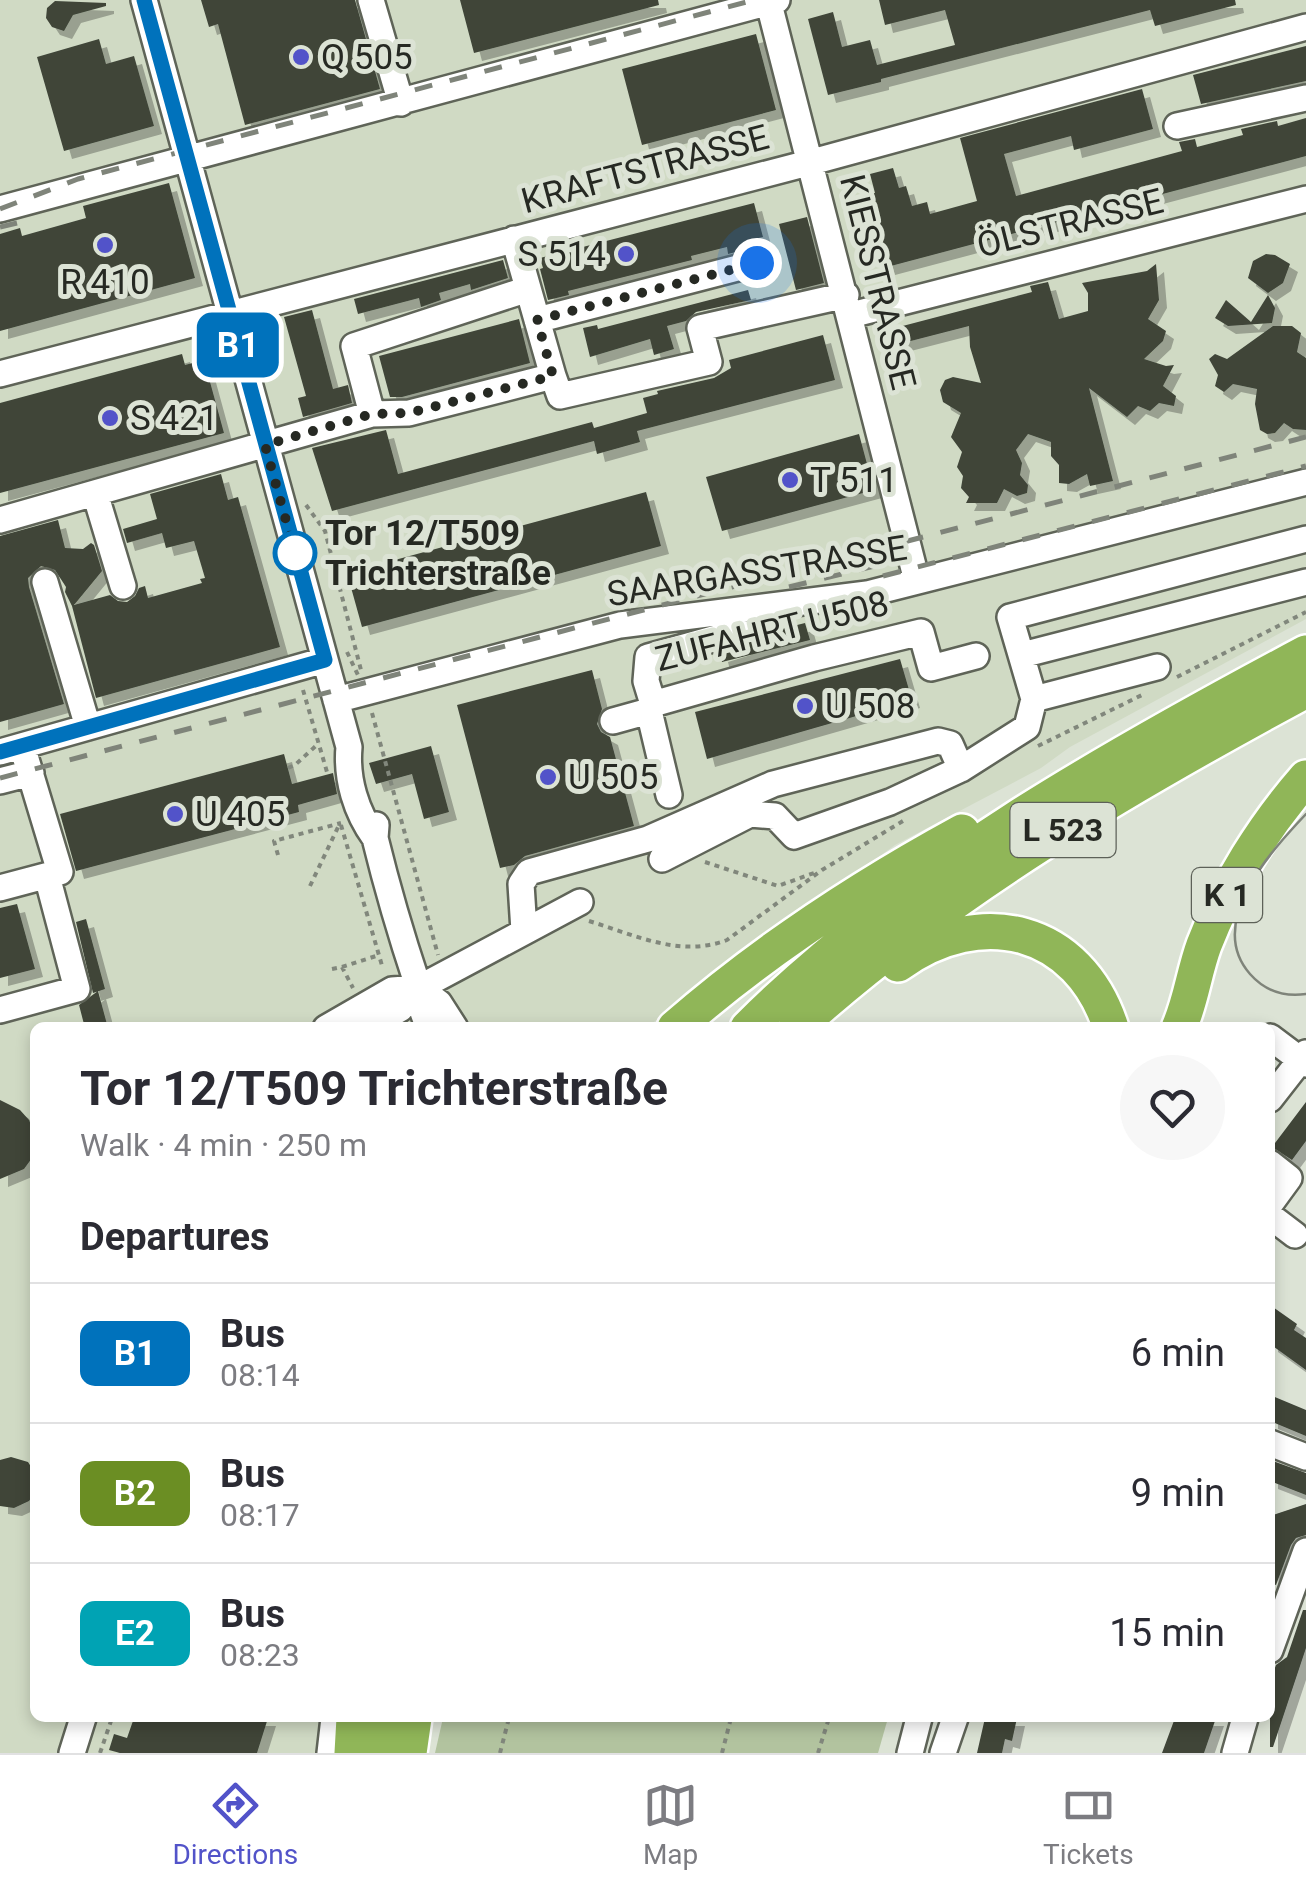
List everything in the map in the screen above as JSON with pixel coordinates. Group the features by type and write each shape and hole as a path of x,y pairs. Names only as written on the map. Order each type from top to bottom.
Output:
{"highway":[{"name":"L 523","path":"754,1022 788,988 859,931 1037,806 1306,653"},
{"name":"L 523","path":"807,1017 886,951 1028,850 1306,690"},
{"name":"K 1","path":"1181,1022 1203,948 1232,886 1269,826 1306,778"},
{"path":"683,1022 772,951 918,856 1002,810 1037,806"},
{"path":"807,1017 865,989 914,953 976,930 1009,931 1041,942 1069,958 1102,999 1109,1022"},
{"path":"352,1753 354,1722"},
{"path":"376,1753 381,1722"},
{"path":"409,1753 413,1722"}],"street":[{"path":"144,0 336,700 348,747 350,780 363,822 374,838 400,938 420,988 421,1014 426,1022"},
{"path":"371,0 400,103"},
{"path":"0,209 772,1"},
{"name":"KIESSTRASSE","path":"772,1 917,581"},
{"name":"KRAFTSTRASSE","path":"0,374 812,162 1306,27"},
{"path":"1176,126 1306,98"},
{"name":"ÖLSTRASSE","path":"553,376 560,396 709,362 700,328 849,305 1306,199"},
{"path":"0,520 372,414 409,413 553,376 514,239"},
{"path":"537,320 757,263"},
{"path":"372,414 354,346 528,289"},
{"name":"SAARGASSTRASSE","path":"336,700 620,626 867,594 1306,482"},
{"path":"95,493 122,586"},
{"path":"662,858 750,814 775,816 794,836 890,802 961,769 1027,727 1034,699 1010,618 1306,539"},
{"path":"45,582 88,727"},
{"path":"1022,655 1306,582"},
{"name":"ZUFAHRT U508","path":"735,611 738,632 648,656 646,681 651,708 814,658 921,632 931,668 976,656"},
{"path":"0,888 60,872 31,773 11,749 325,660"},
{"path":"1034,699 1160,678"},
{"path":"612,721 651,708 669,795"},
{"path":"524,930 520,884 529,872 648,839 774,784 938,741 950,744 961,769"},
{"path":"348,747 362,766 376,819 374,838"},
{"path":"0,781 31,773"},
{"path":"0,1010 77,989 47,876"},
{"path":"377,1022 400,1008 420,988 576,904"},
{"path":"336,1022 392,990 420,988 439,1003 451,1022"},
{"path":"1275,1041 1304,1059 1275,1094"},
{"path":"1275,1167 1289,1178 1275,1197"},
{"path":"1275,1220 1295,1235"},
{"path":"1275,1445 1306,1457"},
{"path":"1275,1630 1306,1551"},
{"path":"72,1753 82,1722"},
{"path":"330,1753 334,1722"},
{"path":"910,1753 918,1722"},
{"path":"943,1753 954,1722"},
{"path":"1235,1753 1245,1722"}],"path":[{"path":"304,502 324,531 438,955"},
{"path":"1035,748 1160,678 1306,612"},
{"path":"296,668 330,785"},
{"path":"288,768 318,743"},
{"path":"337,810 384,974"},
{"path":"576,904 578,917 668,946 712,946 726,940 822,870 903,821"},
{"path":"278,855 274,841 340,823"},
{"path":"310,886 340,823"},
{"path":"778,886 822,870"},
{"path":"332,969 377,956"},
{"path":"342,968 353,988"},
{"path":"100,1753 111,1722"},
{"path":"500,1753 508,1722"},
{"path":"722,1753 730,1722"},
{"path":"818,1753 828,1722"}],"shaded area":[{"path":"0,0 1306,0 1306,619 895,845 654,1022 30,1022 30,1722 329,1722 326,1753 0,1753"}],"green space":[{"path":"442,1722 887,1722 878,1753 435,1753"}],"building":[{"name":"Q 505","path":"201,0 355,0 380,89 245,125 218,24 209,27"},
{"path":"460,0 658,0 659,5 474,53"},
{"path":"879,0 1235,0 1236,5 1155,26 1150,10 828,95 808,19 833,12 842,47 870,40 877,65 955,45 945,10 885,25"},
{"path":"55,1 106,6 73,15 64,31 52,27 46,18 47,8"},
{"path":"756,34 776,110 642,145 622,69"},
{"path":"99,39 106,64 134,56 154,126 64,151 37,57"},
{"path":"1306,46 1306,81 1201,104 1193,75"},
{"path":"1142,89 1153,129 1074,150 1071,136 1004,154 1016,196 1182,151 1179,142 1195,139 1197,147 1243,135 1241,129 1277,121 1278,126 1306,118 1306,156 887,267 867,195 875,193 870,174 893,168 899,188 906,186 912,206 927,202 930,214 977,201 960,138"},
{"name":"R 410","path":"169,183 195,278 0,331 0,234 20,228 22,236 86,218 83,206"},
{"name":"S 514","path":"754,203 763,237 754,239 756,247 728,254 727,247 691,256 692,260 568,291 569,295 548,300 540,258"},
{"path":"807,217 824,283 796,290 779,224"},
{"path":"1266,254 1290,264 1283,283 1268,293 1248,278 1253,261"},
{"path":"503,260 508,278 471,290 470,284 439,293 441,300 421,307 419,298 358,314 354,299"},
{"path":"1156,264 1159,300 1148,319 1166,331 1163,341 1144,359 1174,365 1163,386 1176,396 1174,406 1159,403 1150,411 1138,406 1127,417 1089,388 1113,481 1090,486 1087,474 1069,484 1059,483 1059,465 1051,456 1051,442 1028,434 1016,450 1027,493 1017,496 1004,489 997,503 966,503 969,497 961,488 963,476 957,467 962,452 951,437 961,413 943,402 940,390 945,380 953,377 981,383 970,347 969,326 899,344 895,328 1032,292 1030,286 1048,282 1059,319 1088,311 1088,293 1082,283 1147,271"},
{"path":"748,290 751,300 696,312 686,321 667,326 674,349 654,355 650,339 590,357 583,328 597,325 598,329"},
{"path":"1268,295 1275,308 1272,323 1228,326 1215,318 1226,300 1251,322"},
{"path":"312,310 333,389 348,385 352,403 303,417 298,398 306,396 284,317"},
{"path":"519,319 530,363 390,397 379,356"},
{"path":"1273,326 1292,326 1301,333 1297,352 1306,358 1306,430 1284,423 1275,433 1267,434 1260,430 1255,404 1257,389 1233,384 1224,392 1215,386 1218,375 1209,359 1215,354 1227,359"},
{"path":"823,335 835,380 637,431 640,442 597,454 594,441 332,511 312,448 386,430 398,474 592,422 594,428 647,413 643,398 658,394 657,391 714,378 731,368 729,360"},
{"name":"S 421","path":"182,354 185,365 204,360 224,433 0,493 0,403"},
{"name":"T 511","path":"859,434 874,490 722,531 706,477"},
{"path":"221,474 228,500 238,497 280,647 96,698 66,587 55,570 41,566 28,578 29,587 64,704 0,722 0,536 58,520 65,548 94,545 102,571 74,605 110,595 127,602 145,586 148,598 202,583 200,579 205,578 194,541 166,548 162,533 127,543 123,529 157,519 150,494"},
{"path":"646,492 661,546 362,627 347,573"},
{"path":"805,623 810,640 722,662 720,654 743,647 754,636"},
{"name":"U 508","path":"900,659 912,700 707,759 695,712"},
{"name":"U 505","path":"592,670 602,709 597,724 610,737 634,826 525,856 514,865 500,868 457,705"},
{"path":"431,746 449,812 424,819 412,774 376,784 369,763"},
{"name":"U 405","path":"284,754 292,784 333,773 337,794 298,805 299,812 76,871 60,814"},
{"path":"17,904 35,969 0,978 0,908"},
{"path":"86,919 105,989 93,993 76,922"},
{"path":"98,991 106,1022 83,1022 79,1005"},
{"path":"0,1100 20,1110 29,1120 30,1161 24,1169 0,1179"},
{"path":"1306,1102 1306,1141 1292,1160 1275,1149 1275,1143"},
{"path":"1275,1309 1297,1324 1294,1330 1306,1338 1306,1370 1275,1348"},
{"path":"1275,1397 1306,1410 1306,1436 1275,1423"},
{"path":"11,1457 28,1462 29,1501 14,1508 0,1506 0,1460"},
{"path":"1275,1462 1306,1473 1306,1495 1275,1483"},
{"path":"1306,1504 1306,1535 1296,1538 1291,1545 1276,1585 1275,1585 1275,1514"},
{"path":"1306,1610 1306,1648 1270,1747 1270,1722 1275,1722 1275,1668 1287,1657"},
{"path":"133,1722 267,1722 257,1753 109,1750 114,1734 127,1738"},
{"path":"984,1722 1016,1722 1012,1741 1005,1739 1002,1753 977,1753"},
{"path":"1174,1722 1215,1722 1204,1753 1162,1753"}],"tram line":[{"path":"1306,814 1261,867 1239,911 1235,933 1238,954 1256,980 1290,995 1306,994"}],"railway":[{"path":"0,209 78,179 754,0"},
{"path":"0,227 17,223"},
{"path":"0,778 1306,437"},
{"path":"883,576 1306,466"},
{"path":"789,587 895,561"}],"bus line":[{"name":"B1","path":"0,752 325,660 144,0"}],"place":[{"name":"Q 505","path":"301,57"},
{"name":"R 410","path":"105,245"},
{"name":"S 514","path":"626,254"},
{"name":"S 421","path":"110,418"},
{"name":"T 511","path":"790,480"},
{"name":"Tor 12/T509 Trichterstraße","path":"295,553"},
{"name":"U 508","path":"805,706"},
{"name":"U 505","path":"548,777"},
{"name":"U 405","path":"175,814"}],"route":[{"path":"295,553 265,445 372,414 409,413 553,376 537,320 757,263"}]}
